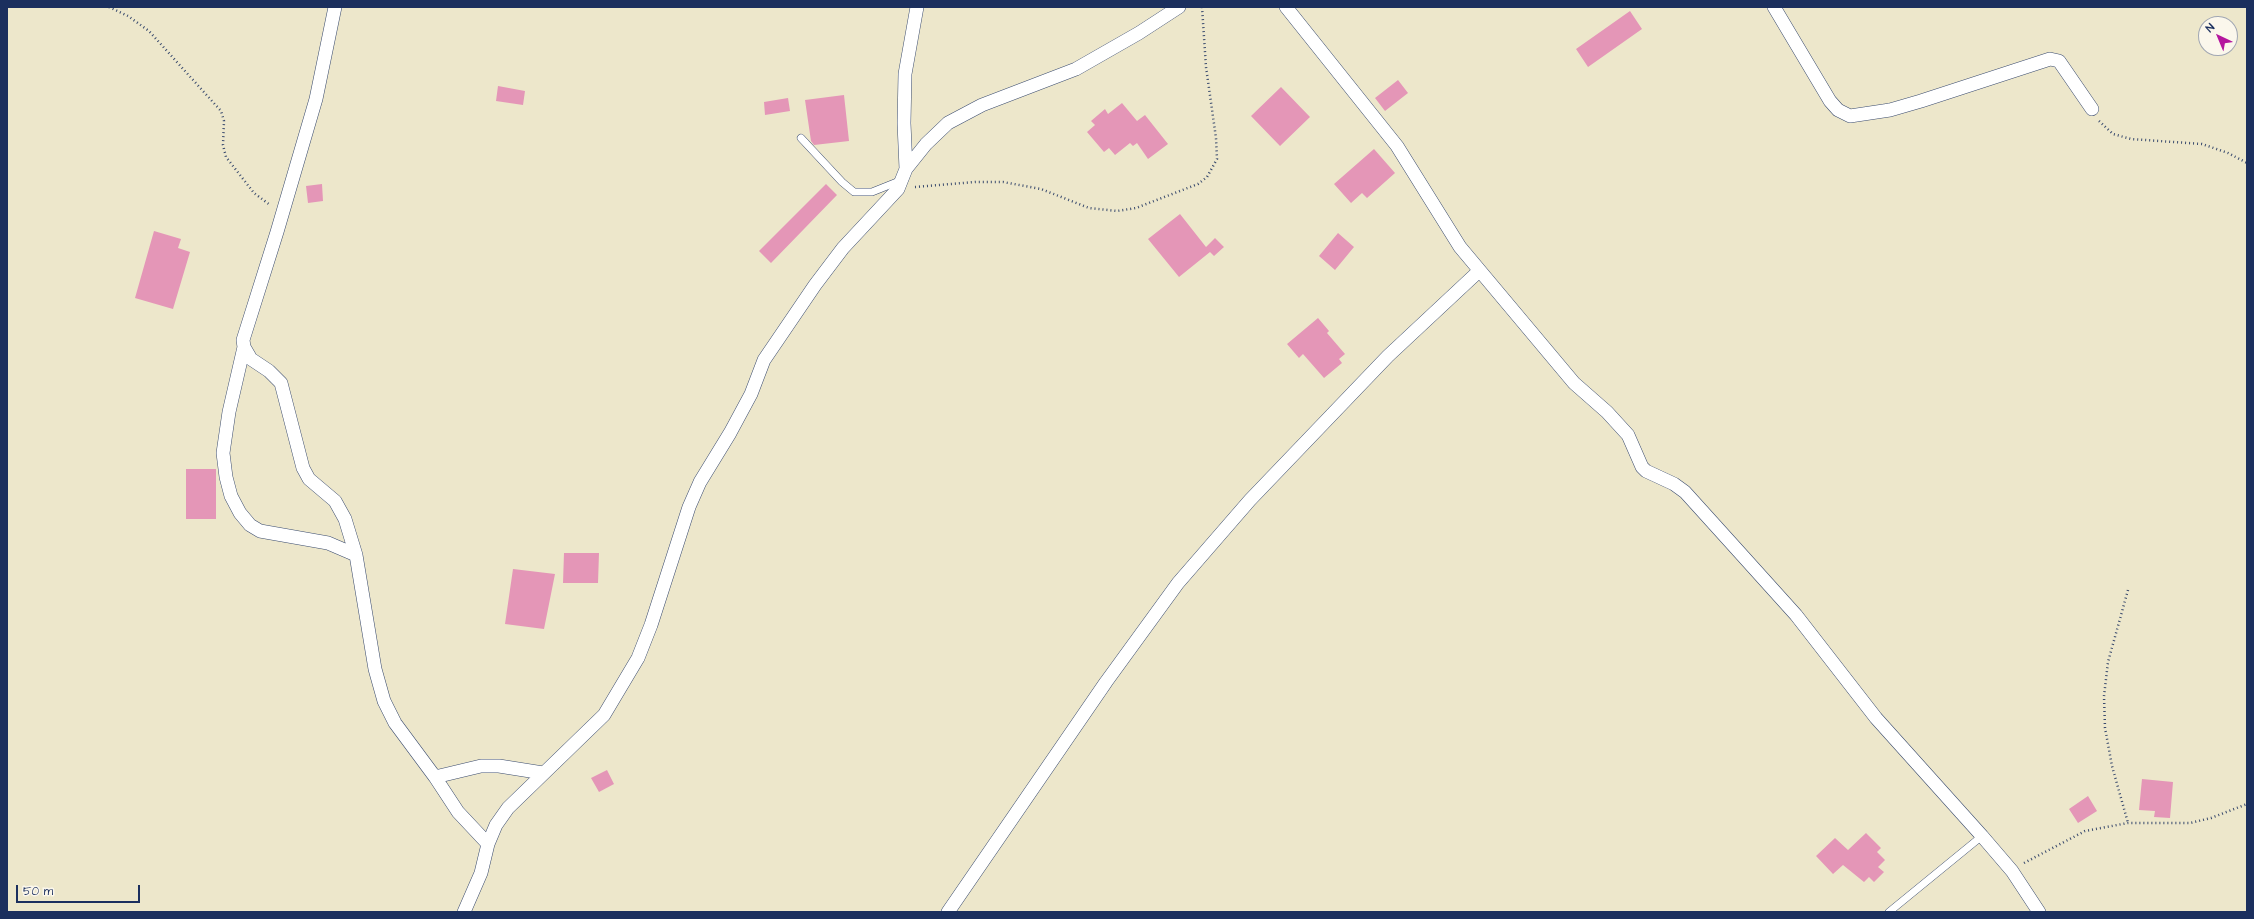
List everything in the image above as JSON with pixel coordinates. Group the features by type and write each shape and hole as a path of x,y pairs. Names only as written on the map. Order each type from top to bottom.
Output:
{"street":[{"path":"335,7 316,99 283,213 243,340 244,347 229,412 223,453 226,477 232,496 240,513 250,525 260,530 328,543 356,555"},
{"path":"902,179 905,74 917,7"},
{"path":"464,912 481,873 488,844 496,825 508,808 604,714 638,658 651,626 689,507 700,482 730,434 751,394 764,360 814,285 902,179 926,144 948,123 982,104 1076,68 1139,33 1179,7"},
{"path":"1286,7 1396,146 1460,247 1479,271 1574,383 1624,429 1635,449 1642,467 1646,471 1674,484 1685,492 1796,615 1876,718 2012,871 2038,912"},
{"path":"1774,7 1830,101 1838,110 1850,116 1890,110 2050,59 2059,61 2092,109"},
{"path":"948,912 1102,688 1178,583 1250,500 1388,356 1479,271"},
{"path":"244,347 251,358 281,383 303,468 309,479 341,509 356,555 375,669 384,701 395,723 435,777 458,812 488,844"},
{"path":"435,777 481,766 506,767 544,773"}],"lane":[{"path":"801,138 842,182 854,192 872,192 902,179"},
{"path":"1889,912 1982,836"}],"path":[{"path":"109,7 128,16 149,31 221,111 224,121 223,145 230,165 254,192 283,213"},
{"path":"902,179 1003,182 1041,188 1089,208 1117,211 1136,208 1198,184 1207,178 1217,159 1216,138 1206,67 1202,7"},
{"path":"2092,109 2102,125 2113,134 2131,139 2202,144 2228,153 2247,163"},
{"path":"2128,590 2108,662 2104,696 2105,728 2112,766 2128,823"},
{"path":"2012,871 2035,856 2085,832 2128,823 2190,823 2211,818 2247,804"}],"building":[{"path":"1630,11 1642,29 1588,67 1576,49"},
{"path":"1398,80 1408,93 1385,111 1375,98"},
{"path":"498,86 525,91 523,105 496,101"},
{"path":"1281,87 1310,117 1280,146 1251,116"},
{"path":"844,95 849,141 814,145 811,141 805,100"},
{"path":"788,98 790,111 765,115 764,102"},
{"path":"1122,103 1137,121 1145,115 1168,144 1148,159 1137,143 1133,146 1130,143 1115,155 1109,148 1104,152 1087,132 1095,125 1091,121 1105,109 1108,114"},
{"path":"1374,149 1395,173 1367,198 1362,193 1351,203 1334,184"},
{"path":"322,184 323,201 308,203 306,186"},
{"path":"826,184 837,195 771,263 759,251"},
{"path":"1180,214 1206,247 1215,238 1224,247 1214,256 1210,252 1179,277 1148,239"},
{"path":"154,231 181,239 178,248 190,252 173,309 135,298"},
{"path":"1338,233 1354,247 1335,270 1319,256"},
{"path":"1318,318 1329,331 1327,333 1345,354 1339,359 1342,363 1324,378 1303,354 1299,358 1287,344"},
{"path":"186,469 216,469 216,519 186,519"},
{"path":"564,553 599,553 598,583 563,583"},
{"path":"513,569 555,574 544,629 505,624"},
{"path":"607,770 614,784 599,792 591,778"},
{"path":"2142,779 2173,782 2170,818 2154,817 2155,811 2139,810"},
{"path":"2088,796 2097,811 2078,823 2069,809"},
{"path":"1866,833 1881,848 1877,852 1885,860 1878,867 1884,872 1874,882 1869,877 1864,882 1843,865 1833,874 1816,856 1835,838 1848,850"}]}
